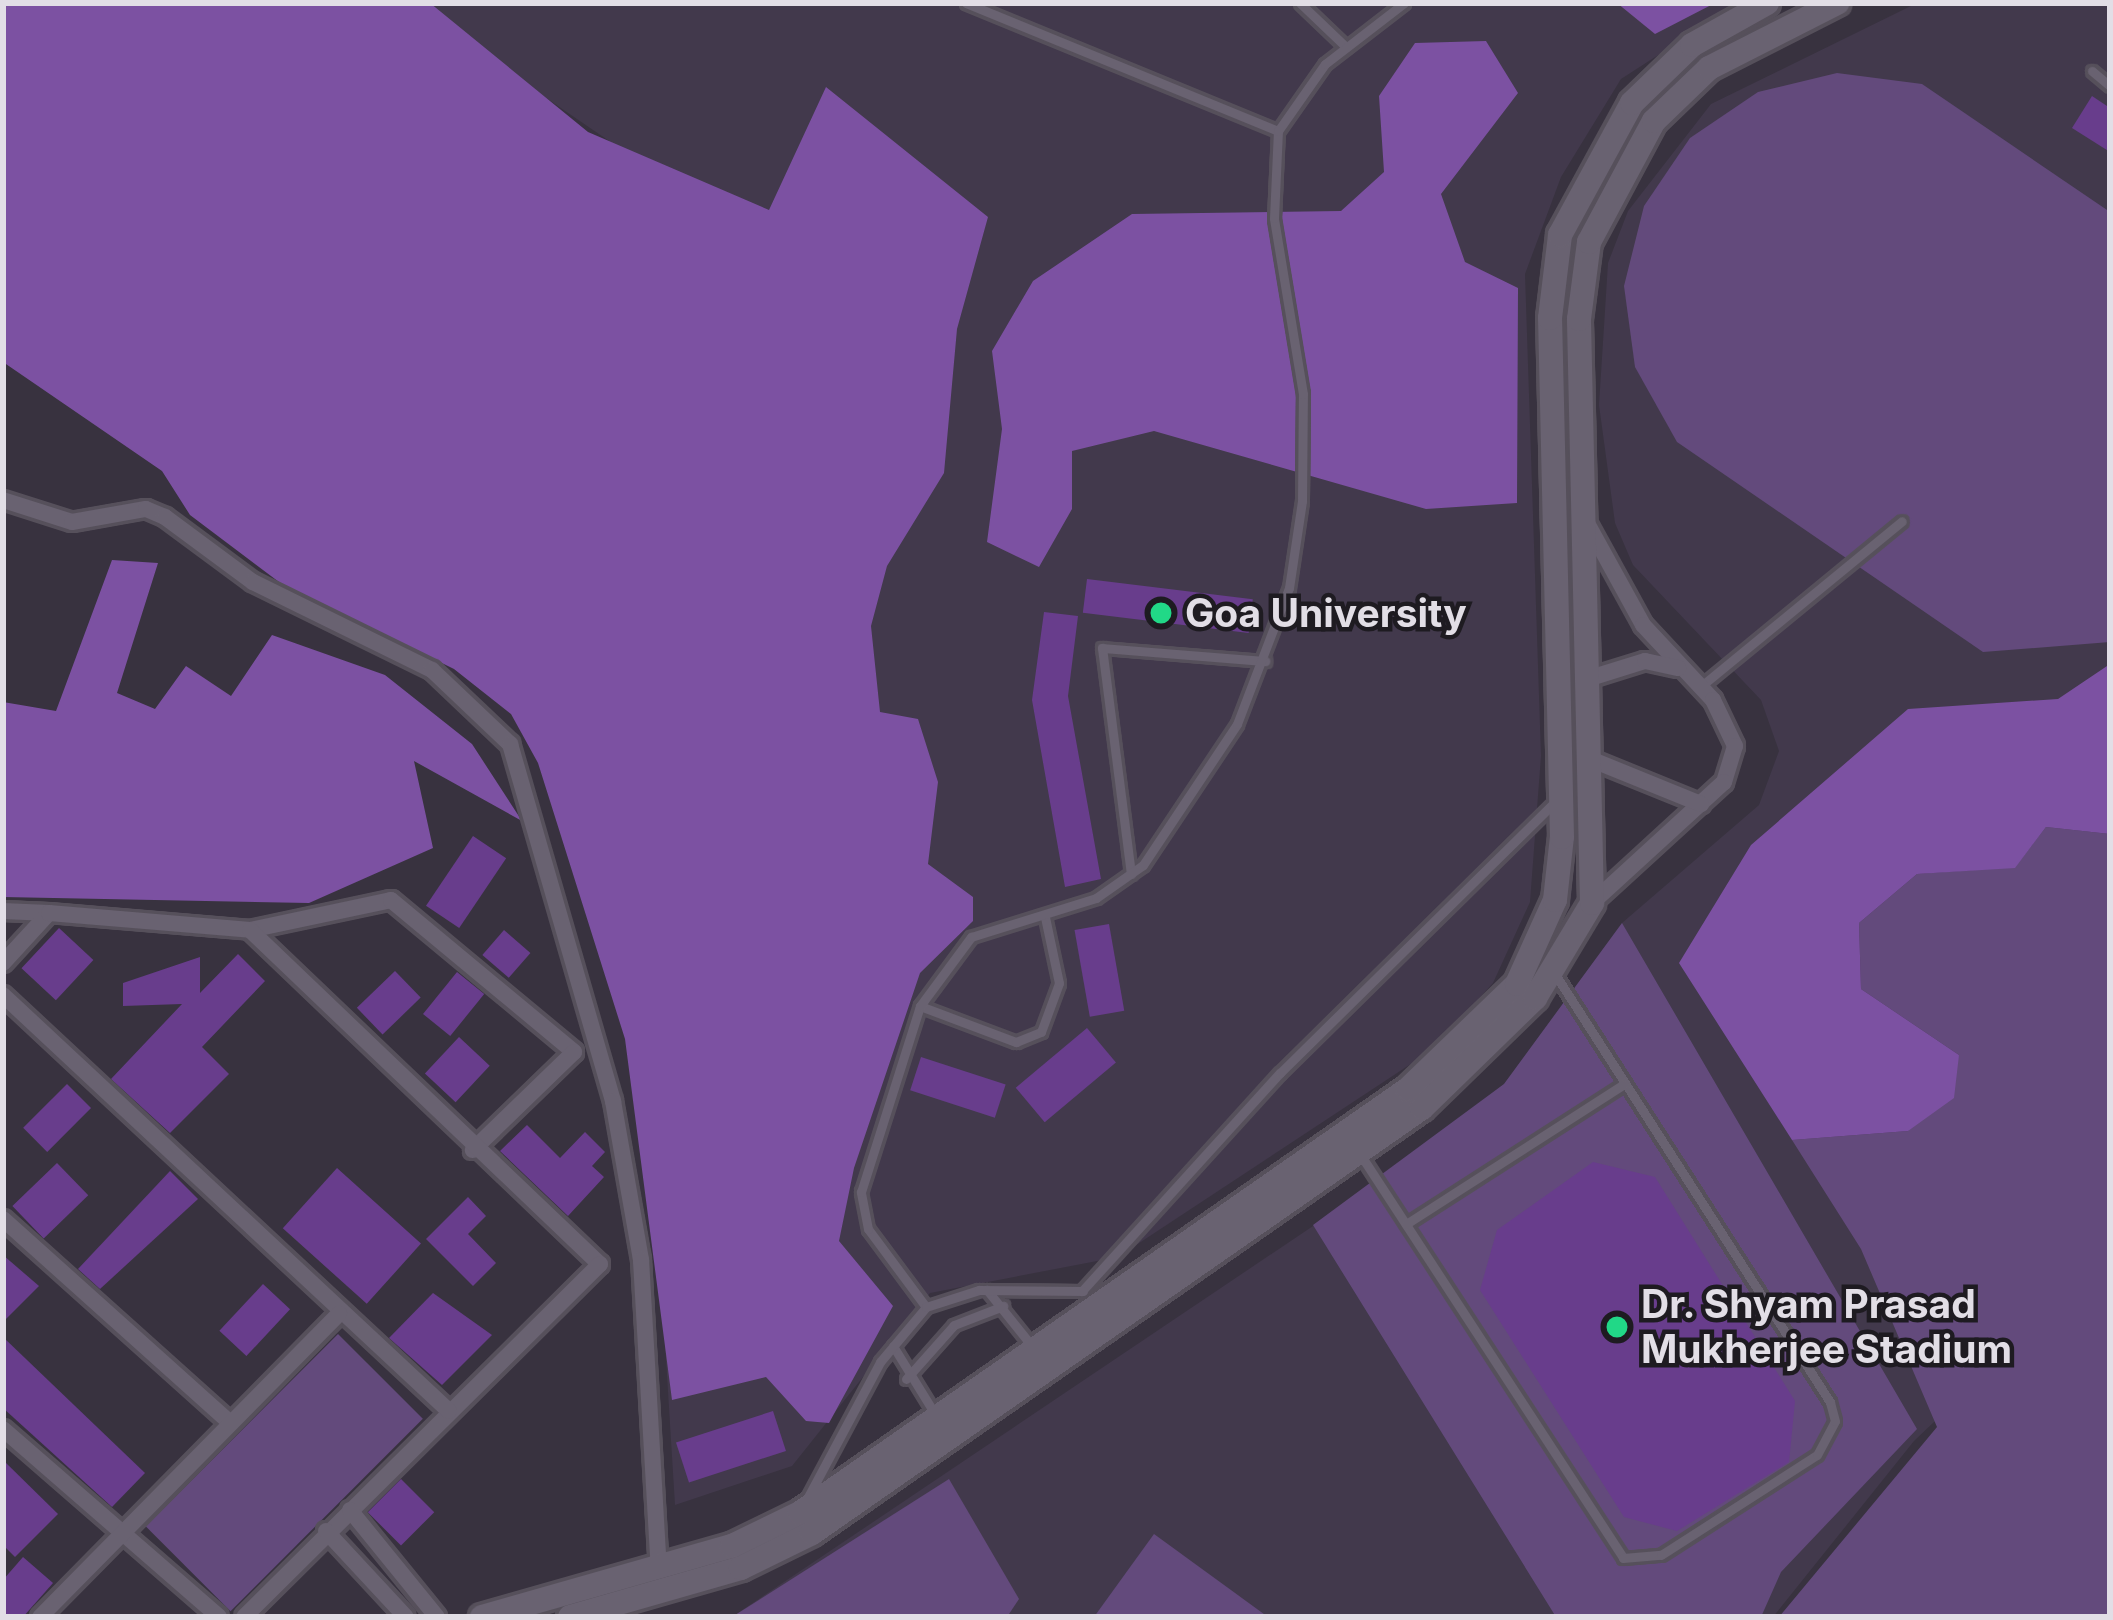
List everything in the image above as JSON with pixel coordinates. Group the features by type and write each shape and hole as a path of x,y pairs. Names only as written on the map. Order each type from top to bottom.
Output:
{"main road":[{"path":"482,1617 659,1569 800,1513 942,1424 1340,1150 1485,1058 1553,971 1592,903 1587,679 1550,318 1567,218 1632,103 1692,45 1767,3"},
{"path":"570,1617 741,1568 812,1533 1092,1293 1340,1150 1468,1041 1516,984 1555,900 1579,319 1589,242 1614,180 1709,68 1837,3"}],"street":[{"path":"3,500 72,521 146,509 164,517 253,582 432,670 510,744 614,1102 641,1259 659,1569"},
{"path":"1573,521 1643,625 1700,687 1735,746 1701,804 1592,903"},
{"path":"1587,679 1645,661 1684,670"},
{"path":"1590,759 1701,804"},
{"path":"3,910 250,930 391,900 574,1052 473,1150"},
{"path":"3,963 49,913"},
{"path":"244,1617 600,1264 473,1150 250,930"},
{"path":"3,995 339,1314 449,1411"},
{"path":"3,1219 229,1423"},
{"path":"40,1617 116,1534 339,1314"},
{"path":"3,1429 116,1534 218,1617"},
{"path":"350,1510 437,1617"},
{"path":"326,1531 406,1617"}],"lane":[{"path":"966,3 1278,131"},
{"path":"1300,3 1346,47"},
{"path":"926,1307 868,1229 861,1192 920,1006 971,938 1045,916 1131,874 1200,789 1265,661 1303,501 1303,394 1274,218 1278,131 1346,47 1404,3"},
{"path":"2092,71 2110,86"},
{"path":"1700,687 1903,521"},
{"path":"1131,874 1102,648 1265,661"},
{"path":"800,1513 893,1346 926,1307 987,1290 1092,1293 1280,1073 1562,795"},
{"path":"920,1006 1016,1042 1041,1032 1059,983 1045,916"},
{"path":"1340,1150 1406,1224 1623,1558 1660,1555 1798,1468 1828,1441 1830,1402 1553,971"},
{"path":"1406,1224 1624,1084"},
{"path":"987,1290 1031,1346"},
{"path":"906,1379 954,1325 1003,1306"},
{"path":"893,1346 906,1379 942,1424"}],"shaded area":[{"path":"3,3 430,3 588,132 769,210 826,87 988,217 957,329 944,473 887,566 871,626 880,712 918,719 938,782 928,864 973,897 973,921 920,973 854,1168 839,1241 893,1306 829,1423 806,1421 766,1377 672,1400 625,1039 538,763 511,714 454,669 283,585 190,515 162,471 3,362"},
{"name":"Goa University","path":"407,3 1739,3 1621,79 1561,177 1525,274 1541,756 1530,902 1493,983 1432,1050 1118,1257 930,1293 792,1466 675,1505 646,1034 879,325"},
{"path":"1617,3 1715,3 1655,34"},
{"path":"1917,3 2110,3 2110,1255 1914,1441 1773,1617 732,1617 1411,1160 1504,1084 1622,923 1759,805 1779,751 1761,700 1633,565 1615,523 1599,405 1608,263 1628,211 1711,104"},
{"path":"1486,41 1518,93 1441,194 1465,262 1518,288 1517,503 1426,509 1154,431 1072,451 1072,509 1039,567 987,542 1002,429 992,351 1033,281 1132,214 1341,211 1384,172 1379,96 1415,43"},
{"path":"1837,73 1922,84 2110,212 2110,642 1983,652 1677,442 1635,367 1624,286 1644,206 1690,138 1758,92"},
{"path":"112,560 158,563 117,693 155,709 186,666 231,696 272,635 385,675 472,744 522,821 414,761 433,848 309,903 3,897 3,702 56,711"},
{"path":"2110,664 2110,834 2046,827 2015,868 1917,874 1859,923 1861,989 1959,1055 1954,1098 1908,1131 1792,1140 1679,963 1751,845 1908,709 2058,699"},
{"path":"2046,827 2110,834 2110,1617 1779,1617 1937,1427 1861,1249 1792,1140 1908,1131 1959,1055 1861,989 1859,923 1917,874 2015,867"},
{"name":"Dr. Shyam Prasad Mukherjee Stadium","path":"1622,923 1917,1429 1781,1572 1761,1617 1556,1617 1313,1225 1504,1084"},
{"path":"338,1334 423,1419 231,1611 146,1526"},
{"path":"949,1479 1019,1599 1007,1617 732,1617"},
{"path":"1154,1534 1268,1617 1094,1617"}],"building":[{"path":"2092,96 2110,108 2110,152 2072,128"},
{"path":"1087,579 1253,599 1249,633 1083,613"},
{"path":"1044,612 1078,616 1068,696 1101,879 1065,887 1032,700"},
{"path":"473,836 506,858 459,928 426,906"},
{"path":"1109,924 1124,1011 1090,1017 1075,930"},
{"path":"59,928 93,960 56,1000 21,968"},
{"path":"504,930 530,953 509,978 482,955"},
{"path":"238,954 265,981 202,1047 229,1074 170,1133 111,1079 182,1004 123,1006 123,983 200,957 200,993"},
{"path":"395,971 421,998 383,1034 357,1008"},
{"path":"457,972 484,994 450,1036 423,1014"},
{"path":"1087,1028 1116,1062 1045,1122 1016,1088"},
{"path":"459,1037 490,1066 456,1102 425,1074"},
{"path":"921,1057 1006,1085 995,1118 910,1090"},
{"path":"67,1084 91,1108 47,1152 23,1128"},
{"path":"527,1125 560,1158 585,1132 605,1152 592,1166 604,1177 568,1216 500,1151"},
{"path":"1593,1162 1655,1177 1795,1401 1789,1462 1677,1531 1624,1517 1480,1290 1497,1230"},
{"path":"57,1163 88,1195 44,1238 12,1206"},
{"path":"337,1168 421,1244 367,1304 283,1228"},
{"path":"170,1171 198,1199 100,1289 78,1269"},
{"path":"468,1197 486,1216 468,1234 496,1263 473,1286 426,1239"},
{"path":"3,1255 39,1286 3,1322"},
{"path":"263,1284 290,1309 246,1356 219,1331"},
{"path":"433,1293 492,1335 442,1385 389,1338"},
{"path":"3,1337 145,1473 112,1507 3,1408"},
{"path":"773,1411 786,1451 689,1482 676,1443"},
{"path":"3,1460 58,1514 15,1557 3,1545"},
{"path":"401,1479 434,1512 401,1545 368,1512"},
{"path":"23,1557 53,1583 23,1617 3,1617 3,1580"}],"place":[{"name":"Goa University","path":"1161,613"},
{"name":"Dr. Shyam Prasad Mukherjee Stadium","path":"1617,1327"}]}
